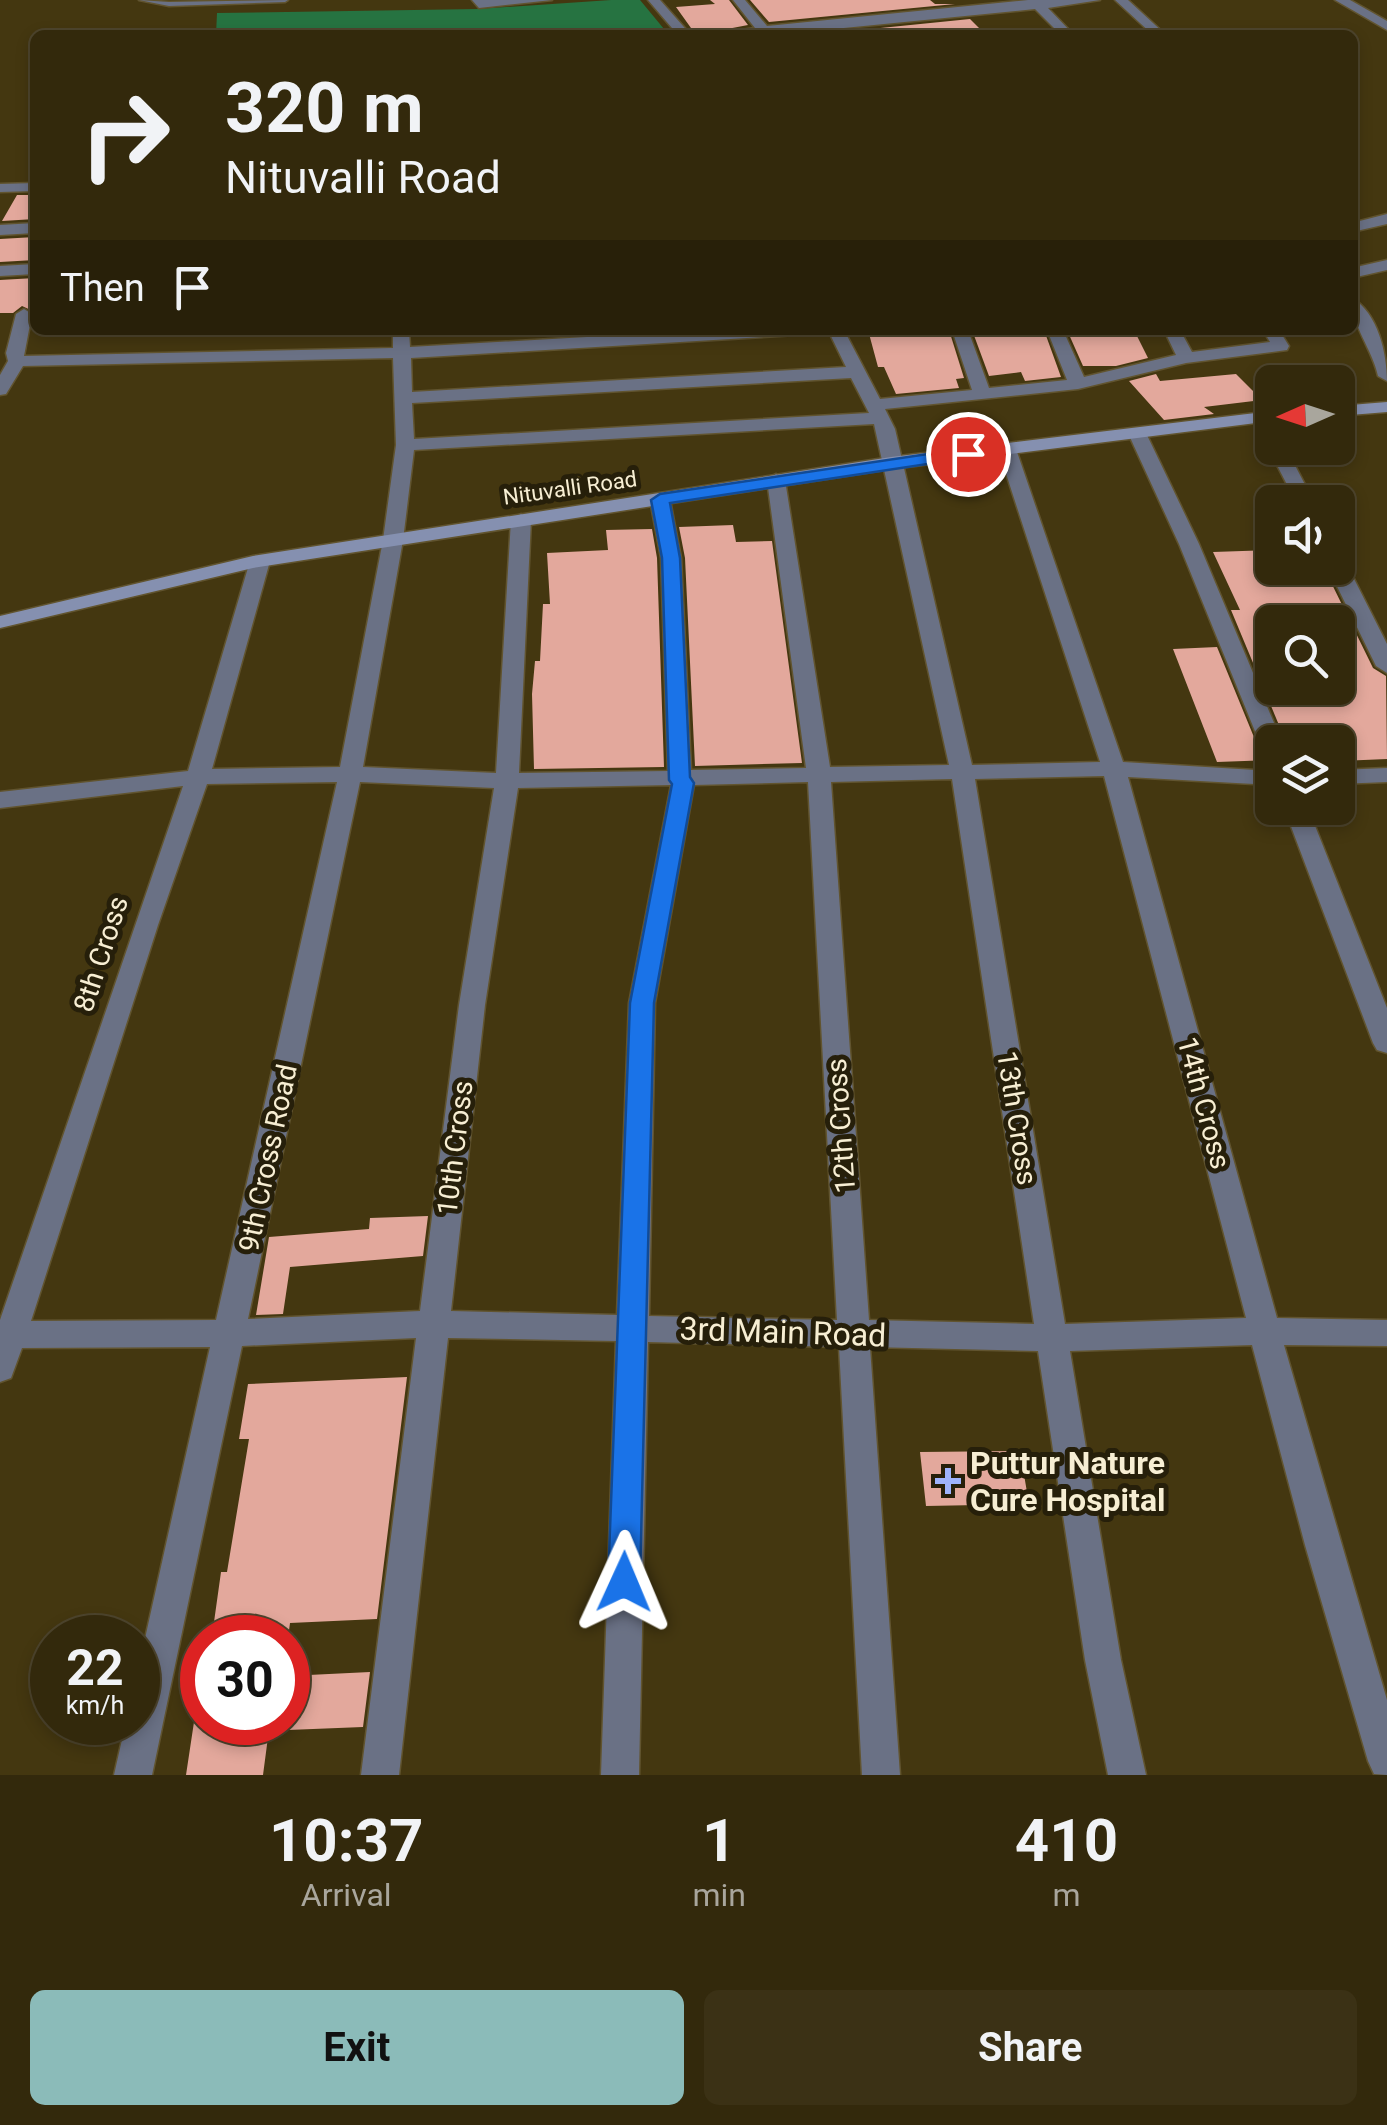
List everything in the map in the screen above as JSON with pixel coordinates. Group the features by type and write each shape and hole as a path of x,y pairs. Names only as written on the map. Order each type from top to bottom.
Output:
{"street":[{"path":"478,0 479,4 547,0"},
{"path":"654,0 681,30"},
{"path":"739,0 763,30"},
{"path":"894,0 926,30"},
{"path":"787,30 1036,2 1094,0"},
{"path":"1121,0 1154,30"},
{"path":"1341,0 1387,26"},
{"path":"1036,2 1063,30"},
{"path":"827,12 844,30"},
{"path":"0,188 30,187"},
{"path":"1358,226 1387,219"},
{"path":"0,230 30,228"},
{"path":"1358,272 1387,265"},
{"path":"0,271 30,269"},
{"path":"0,315 30,314 17,361 0,390"},
{"path":"1358,314 1383,358 1387,376"},
{"name":"9th Cross Road","path":"134,1775 350,774 393,540 405,445 401,335"},
{"path":"404,398 765,335"},
{"name":"13th Cross","path":"838,335 886,429 962,770 1103,1660 1126,1775"},
{"path":"962,335 982,394"},
{"path":"1057,335 1078,384"},
{"path":"1174,335 1186,358"},
{"path":"405,445 877,412 982,394 1078,384 1186,358 1281,346 1274,335"},
{"path":"17,361 402,353 630,357 857,372"},
{"path":"1355,410 1387,407"},
{"name":"Nituvalli Road","path":"0,622 260,560 891,463 1255,418"},
{"path":"1137,433 1189,544 1263,725"},
{"name":"14th Cross","path":"1007,449 1114,768 1322,1545 1387,1762"},
{"name":"12th Cross","path":"776,480 819,774 881,1775"},
{"path":"620,1775 642,1003 683,783 671,558 660,500"},
{"name":"10th Cross","path":"380,1775 472,1005 507,781 520,520"},
{"name":"8th Cross","path":"0,1368 5,1334 198,777 260,560"},
{"path":"1347,585 1387,666"},
{"path":"1,801 198,777 350,774 507,781 680,780 1114,768 1255,777"},
{"path":"1355,776 1387,774"},
{"path":"1303,825 1387,1042"},
{"name":"3rd Main Road","path":"5,1334 229,1333 434,1324 1052,1338 1265,1331 1387,1333"}],"lane":[{"path":"142,0 169,4 285,0"}],"green space":[{"path":"640,0 665,30 216,30 217,13 477,9"}],"building":[{"path":"710,0 729,0 748,25 692,30 676,7 715,4"},
{"path":"750,0 930,0 935,4 955,4 769,22"},
{"path":"970,19 981,30 861,30"},
{"path":"17,195 30,195 30,219 2,221"},
{"path":"30,237 30,260 0,262 0,239"},
{"path":"30,278 30,310 22,306 13,313 0,313 0,280"},
{"path":"869,335 951,335 964,378 956,379 959,388 896,394 884,367 878,367"},
{"path":"974,335 1046,335 1061,377 1025,381 1021,372 989,376"},
{"path":"1069,335 1136,335 1148,358 1116,366 1083,366"},
{"path":"1156,374 1160,381 1236,374 1255,393 1255,401 1204,407 1214,414 1164,420 1129,381"},
{"path":"733,525 736,542 772,541 802,763 695,766 685,558 679,527"},
{"path":"652,529 657,558 664,767 534,769 532,694 535,661 540,661 543,604 550,604 547,553 608,550 606,530"},
{"path":"1255,551 1255,585 1332,585 1342,605 1255,605 1255,668 1231,610 1240,610 1213,552"},
{"path":"1355,631 1373,668 1386,676 1387,759 1355,760 1355,725 1279,725 1271,705 1355,705"},
{"path":"1217,647 1255,740 1255,761 1217,762 1173,649"},
{"path":"428,1216 423,1256 290,1267 283,1314 256,1315 269,1237 369,1229 370,1218"},
{"path":"407,1377 377,1619 310,1622 310,1615 215,1615 221,1572 227,1572 249,1439 239,1439 248,1384"},
{"path":"1020,1451 1029,1504 926,1506 920,1452"},
{"path":"370,1672 363,1727 310,1729 310,1675"},
{"path":"191,1745 267,1745 263,1775 186,1775"}],"place":[{"name":"Puttur Nature Cure Hospital","path":"948,1481"}],"route":[{"path":"624,1582 642,1003 683,783 671,558 660,500 968,454"}]}
